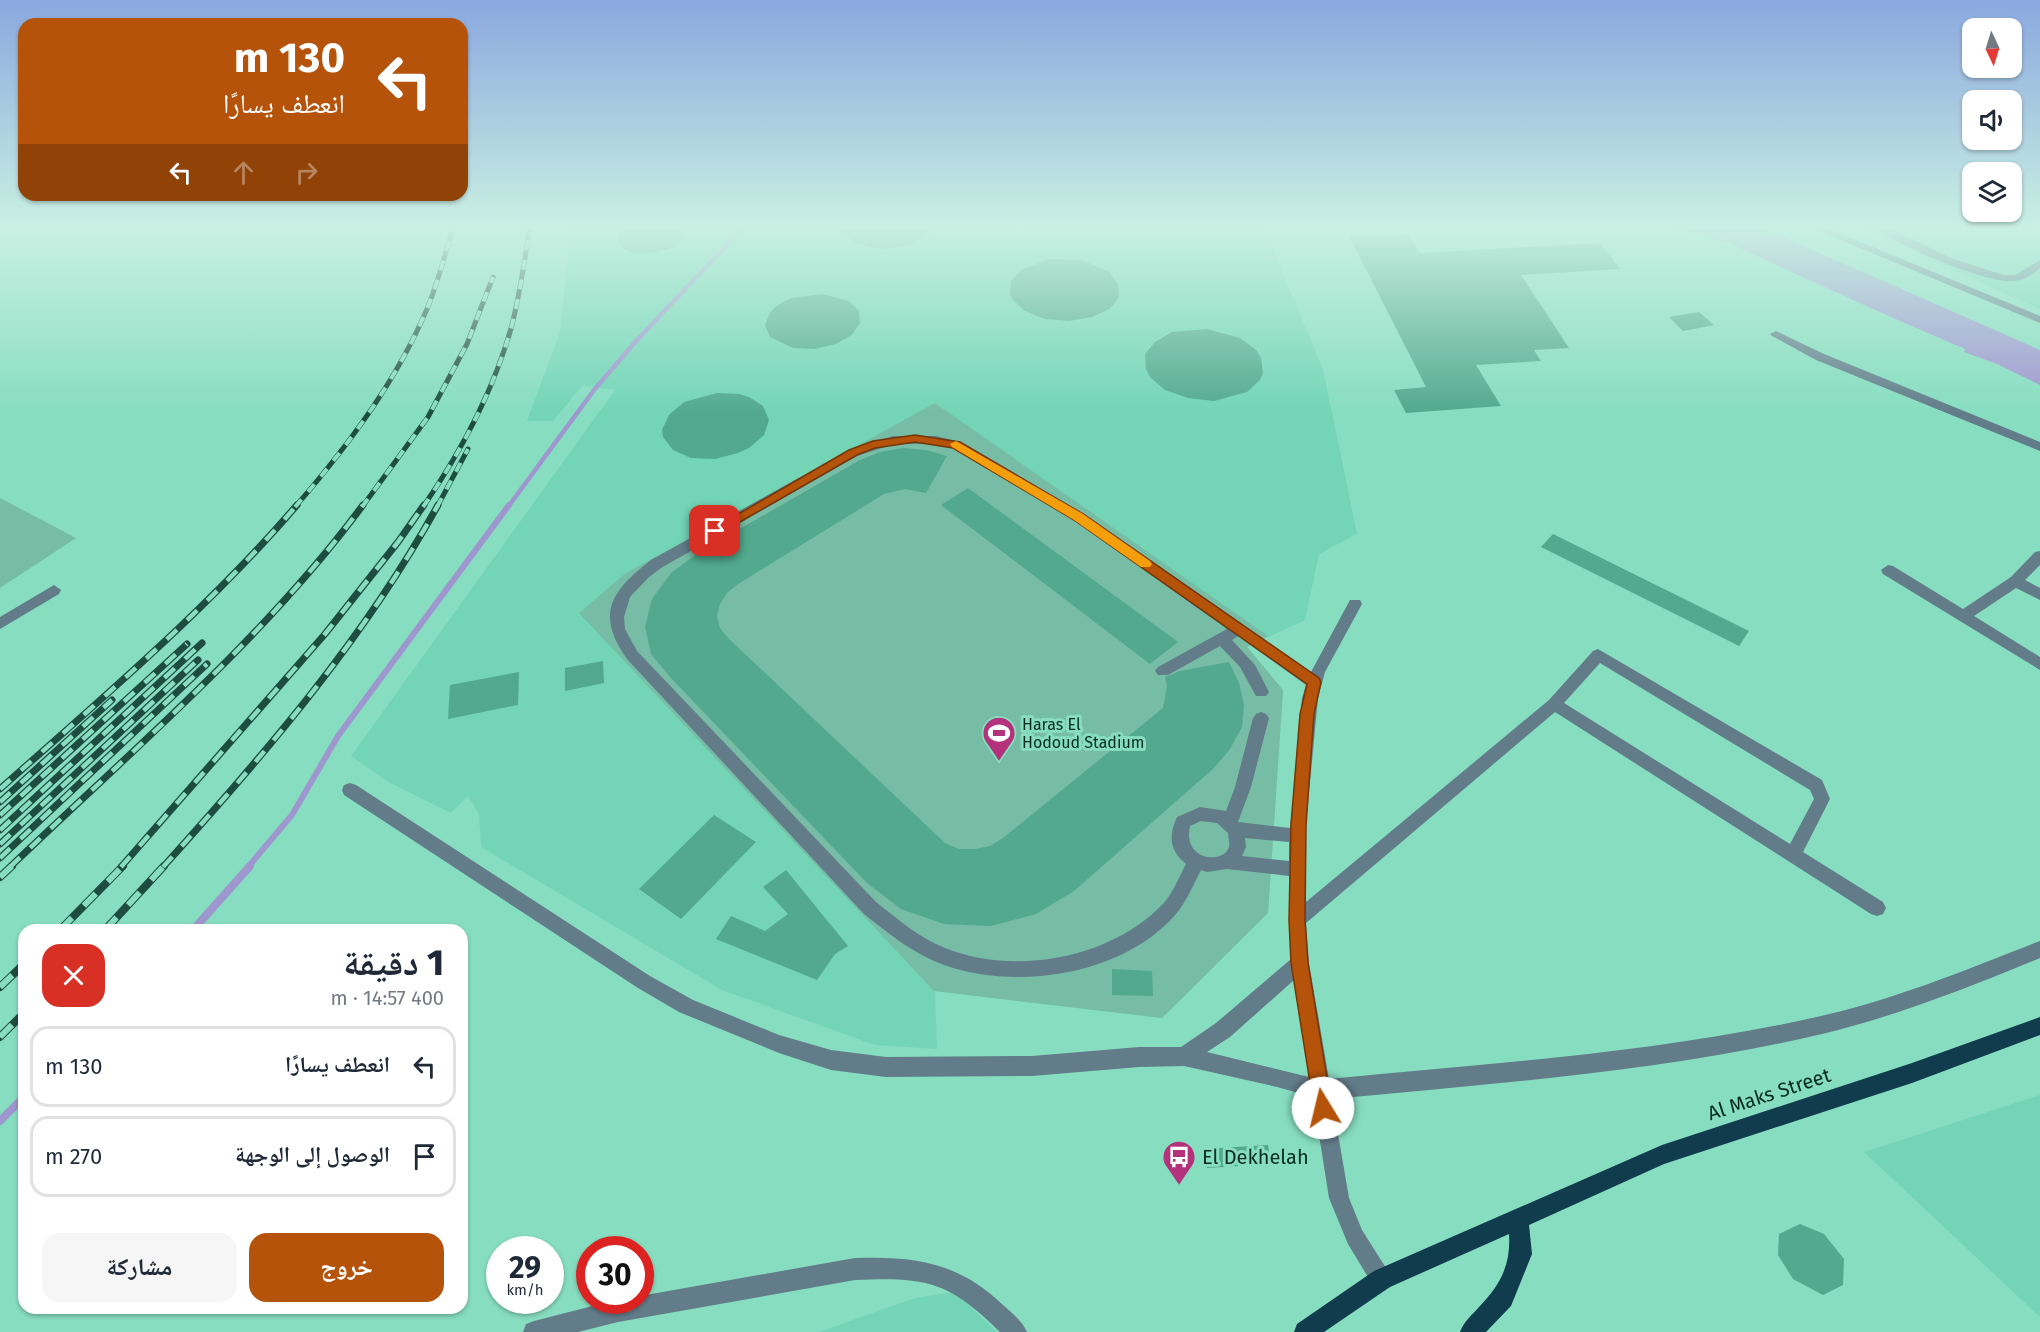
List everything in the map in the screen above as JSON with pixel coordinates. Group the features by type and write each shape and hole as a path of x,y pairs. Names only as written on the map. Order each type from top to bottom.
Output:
{"main road":[{"name":"Al Maks Street","path":"1305,1332 1382,1279 1662,1155 1912,1073 2040,1026"},
{"path":"1471,1332 1503,1298 1521,1254 1518,1219"}],"street":[{"path":"1963,288 2040,320"},
{"path":"1776,334 1820,357 2040,447"},
{"path":"1196,862 1170,908 1136,937 1093,957 1045,968 995,968 947,957 904,936 870,908 620,642 615,626 617,608 625,592 638,577 666,558 853,453 873,445 915,439 956,445 1078,517 1314,682"},
{"path":"1963,616 2016,581 2040,556"},
{"path":"1888,570 2040,664"},
{"path":"2016,581 2040,595"},
{"path":"0,624 54,590"},
{"path":"1354,604 1314,682 1307,714 1298,836 1297,920 1300,963 1339,1198 1355,1237 1382,1279"},
{"path":"1163,671 1239,629"},
{"path":"1221,639 1247,663 1256,677 1261,692"},
{"path":"1297,920 1554,704 1598,655 1816,785 1822,800 1793,856"},
{"path":"1554,704 1877,908"},
{"path":"1261,718 1233,826 1238,848 1234,856 1217,866 1196,862 1187,856 1178,839 1184,822 1200,814 1221,816 1233,826 1298,836"},
{"path":"350,790 644,982 686,1006 779,1044 831,1060 886,1067 1032,1066 1139,1057 1184,1056 1266,1074 1320,1090 1668,1054 1811,1027 1961,983 2040,949"},
{"path":"1227,862 1297,869"},
{"path":"1184,1056 1223,1030 1300,963"},
{"path":"534,1332 618,1311 855,1269 891,1267 920,1270 948,1279 974,1293 1017,1332"}],"shaded area":[{"path":"565,288 1289,288 1323,369 1357,534 1319,554 1305,620 1247,647 1283,690 1268,913 1162,1018 935,991 937,1049 875,1045 722,990 481,847 479,814 468,796 451,813 390,783 351,756 615,390 583,385 553,421 527,421 560,332"},
{"path":"1827,288 1899,288 2040,350 2040,385 1997,364 1964,352 1965,349"},
{"path":"1993,288 2040,288 2040,309"},
{"name":"Haras El Hodoud Stadium","path":"935,403 1268,636 1247,647 1283,690 1268,913 1162,1018 934,991 579,613 626,573"},
{"path":"0,498 76,538 0,588"},
{"path":"2040,1095 2040,1317 1864,1152"},
{"path":"955,1292 997,1332 819,1332 915,1298"}],"building":[{"path":"1010,288 1118,288 1119,297 1109,309 1092,317 1069,321 1045,319 1025,311 1010,294"},
{"path":"1376,288 1530,288 1569,348 1534,350 1541,361 1476,365 1501,406 1406,413 1394,390 1426,387"},
{"path":"822,294 849,301 859,311 860,323 852,335 836,344 815,349 793,348 770,337 765,325 775,307 791,298"},
{"path":"1699,312 1714,325 1683,331 1669,317"},
{"path":"1207,329 1240,338 1256,350 1261,358 1263,373 1260,380 1247,392 1214,401 1188,398 1165,390 1150,377 1146,369 1145,354 1155,342 1172,332"},
{"path":"717,393 739,394 763,406 769,420 764,435 749,448 715,459 691,458 673,450 663,437 662,430 669,415 684,402"},
{"path":"903,448 926,450 947,456 926,493 905,489 884,494 738,584 727,593 720,604 717,616 720,628 728,638 945,843 959,849 975,849 990,846 1003,838 1163,708 1167,686 1165,677 1180,671 1229,662 1239,683 1244,705 1242,727 1230,749 1214,768 1074,891 1036,914 991,926 944,924 901,909 867,883 670,677 651,654 645,627 652,599 671,573 698,553 860,460 880,452"},
{"path":"968,488 1178,642 1150,664 941,505"},
{"path":"1553,534 1749,631 1739,646 1541,547"},
{"path":"603,661 604,683 565,691 565,668"},
{"path":"519,672 518,705 448,719 450,685"},
{"path":"714,815 756,842 681,919 639,889"},
{"path":"786,870 848,946 835,954 817,980 716,939 731,916 765,931 788,914 763,887"},
{"path":"1112,969 1152,971 1153,996 1112,995"},
{"path":"1268,1145 1271,1164 1207,1168 1204,1149"},
{"path":"1800,1224 1824,1234 1844,1259 1843,1285 1823,1295 1793,1279 1778,1255 1779,1234"}],"waterway":[{"path":"508,507 594,390 686,288"},
{"path":"248,867 292,815 338,736 509,505"},
{"path":"198,924 250,866"},
{"path":"0,1121 18,1103"}],"railway":[{"path":"295,507 333,461 385,388 415,336 435,288"},
{"path":"362,507 428,417 467,344 489,288"},
{"path":"423,507 463,442 486,397 505,349 520,288"},
{"path":"437,507 468,449"},
{"path":"0,789 191,617 297,505"},
{"path":"10,867 240,648 325,554 363,505"},
{"path":"121,867 325,634 398,542 424,505"},
{"path":"163,867 275,738 346,648 409,554 438,505"},
{"path":"0,830 202,643"},
{"path":"0,815 187,644"},
{"path":"0,844 198,660"},
{"path":"0,858 207,664"},
{"path":"0,802 112,700"},
{"path":"0,877 12,866"},
{"path":"66,924 123,866"},
{"path":"111,924 164,866"},
{"path":"0,987 18,970"},
{"path":"0,1037 18,1019"}],"slow traffic":[{"path":"956,444 1078,517 1146,564"}],"place":[{"name":"Haras El Hodoud Stadium","path":"999,762"},
{"name":"El Dekhelah","path":"1179,1186"}],"route":[{"path":"715,531 853,453 873,445 893,440 915,439 936,440 956,445 1078,517 1314,682 1307,714 1298,825 1297,920 1300,963 1323,1108"}]}
